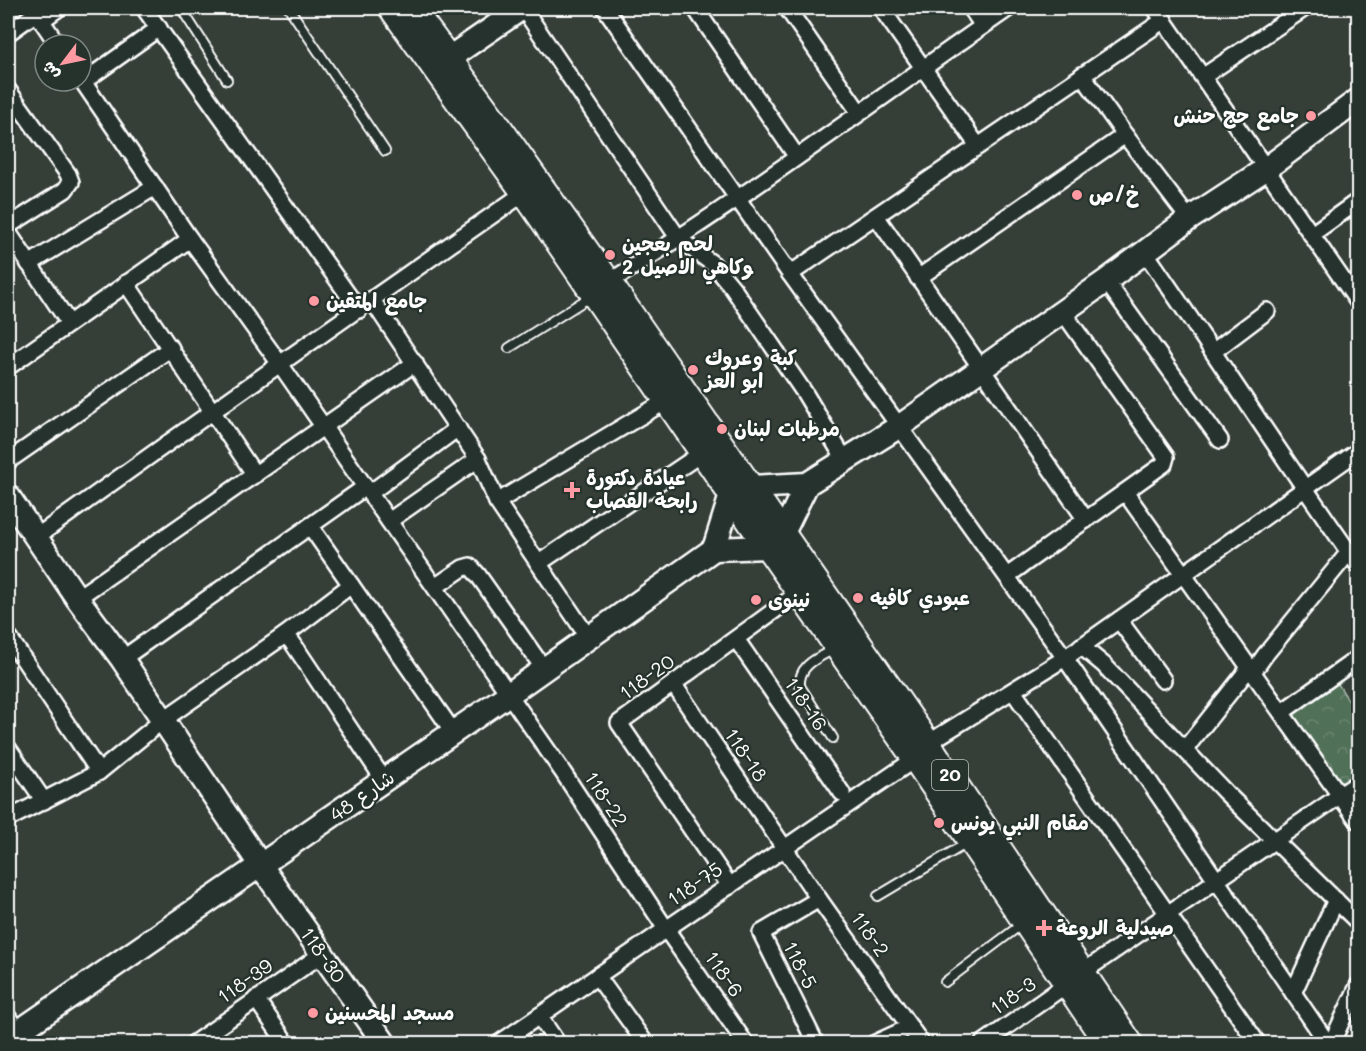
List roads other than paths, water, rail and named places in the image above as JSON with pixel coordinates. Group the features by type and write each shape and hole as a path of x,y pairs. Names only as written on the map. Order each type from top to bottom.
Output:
{"main road":[{"path":"391,8 524,193 601,288 666,401 702,453 740,491"},
{"path":"412,8 449,58 601,288 740,491"},
{"name":"20","path":"740,491 922,751 1075,978 1107,1044"},
{"name":"20","path":"775,540 800,592 838,646 922,751 971,841 1025,921 1131,1044"}],"street":[{"path":"8,33 37,14 60,8"},
{"path":"144,8 359,310"},
{"path":"449,58 523,8 679,239 713,264 732,287 804,392 845,460"},
{"path":"605,8 790,274 1065,658 1216,882 1330,1044 1359,986"},
{"path":"695,8 797,157"},
{"path":"788,8 859,112"},
{"path":"881,8 978,146"},
{"path":"971,8 983,26"},
{"path":"601,288 679,239 1009,8"},
{"path":"1204,76 1286,13 1305,8"},
{"path":"37,14 50,33"},
{"path":"790,274 1078,80 1159,14 1358,300"},
{"path":"93,73 159,28"},
{"path":"1082,75 1189,219"},
{"path":"8,90 68,174 70,182 65,190 8,226"},
{"name":"118-22","path":"91,93 562,771 666,929"},
{"path":"714,549 740,491 807,484 900,426 1063,312 1189,219 1267,168 1359,100"},
{"path":"918,278 1125,135"},
{"path":"29,264 154,187"},
{"path":"35,538 213,410 524,193"},
{"path":"1312,234 1359,201"},
{"path":"876,216 1086,520"},
{"path":"8,232 69,323"},
{"path":"8,367 190,238"},
{"path":"1145,252 1214,351 1304,489 1359,565"},
{"path":"1106,281 1220,440"},
{"path":"126,283 255,475"},
{"path":"372,300 478,459 497,502 588,637"},
{"path":"1214,351 1267,311"},
{"path":"1007,576 1164,464 1166,458 1063,312"},
{"path":"8,461 171,348"},
{"path":"77,598 415,363"},
{"path":"497,502 666,401"},
{"path":"122,659 310,526 368,490 458,428"},
{"name":"118-75","path":"498,1044 730,886 922,751 1065,658 1359,451"},
{"path":"539,563 702,453"},
{"path":"389,521 478,459"},
{"path":"714,549 775,540 807,484"},
{"path":"1125,492 1359,821"},
{"name":"118-30","path":"8,496 385,1044"},
{"path":"310,526 454,733"},
{"name":"شارع 48","path":"11,1029 261,866 714,549"},
{"path":"1185,749 1349,552"},
{"path":"435,587 463,568 470,566 544,669"},
{"path":"8,819 99,772 163,720 285,635 351,585"},
{"name":"118-20","path":"730,886 619,723 800,592"},
{"path":"1119,620 1163,680"},
{"path":"285,635 292,642 384,780"},
{"path":"8,636 99,772"},
{"name":"118-16","path":"736,639 842,793"},
{"path":"1081,646 1104,665 1276,841 1359,922"},
{"path":"1282,712 1359,658"},
{"name":"118-18","path":"674,684 784,848"},
{"path":"1013,692 1258,1044"},
{"path":"8,748 44,801"},
{"name":"118-3","path":"982,1044 1359,783"},
{"name":"118-2","path":"784,848 922,1044"},
{"name":"118-5","path":"816,1044 760,933 819,899"},
{"path":"1293,993 1336,900"},
{"name":"118-6","path":"666,929 746,1044"},
{"name":"118-39","path":"192,1044 322,954"},
{"path":"597,976 645,1044"},
{"path":"256,999 287,1044"},
{"path":"539,1016 558,1044"},
{"path":"873,1044 910,1027"}],"lane":[{"path":"181,8 227,80"},
{"path":"289,8 385,151"},
{"path":"509,348 601,288"},
{"path":"833,738 800,686 799,678 803,669 812,661 838,646"},
{"path":"878,896 971,841"},
{"path":"945,982 1025,921"}],"place":[{"name":"جامع حج حنش","path":"1311,116"},
{"name":"خ/ص","path":"1077,195"},
{"name":"لحم بعجين وكاهي الاصيل 2","path":"610,255"},
{"name":"جامع المتقين","path":"314,301"},
{"name":"كبة وعروك ابو العز","path":"693,370"},
{"name":"مرطبات لبنان","path":"722,429"},
{"name":"عيادة دكتورة رابحة القصاب","path":"572,490"},
{"name":"عبودي كافيه","path":"858,598"},
{"name":"نينوى","path":"756,600"},
{"name":"مقام النبي يونس","path":"939,823"},
{"name":"صيدلية الروعة","path":"1044,928"},
{"name":"مسجد المحسنين","path":"313,1013"}]}
